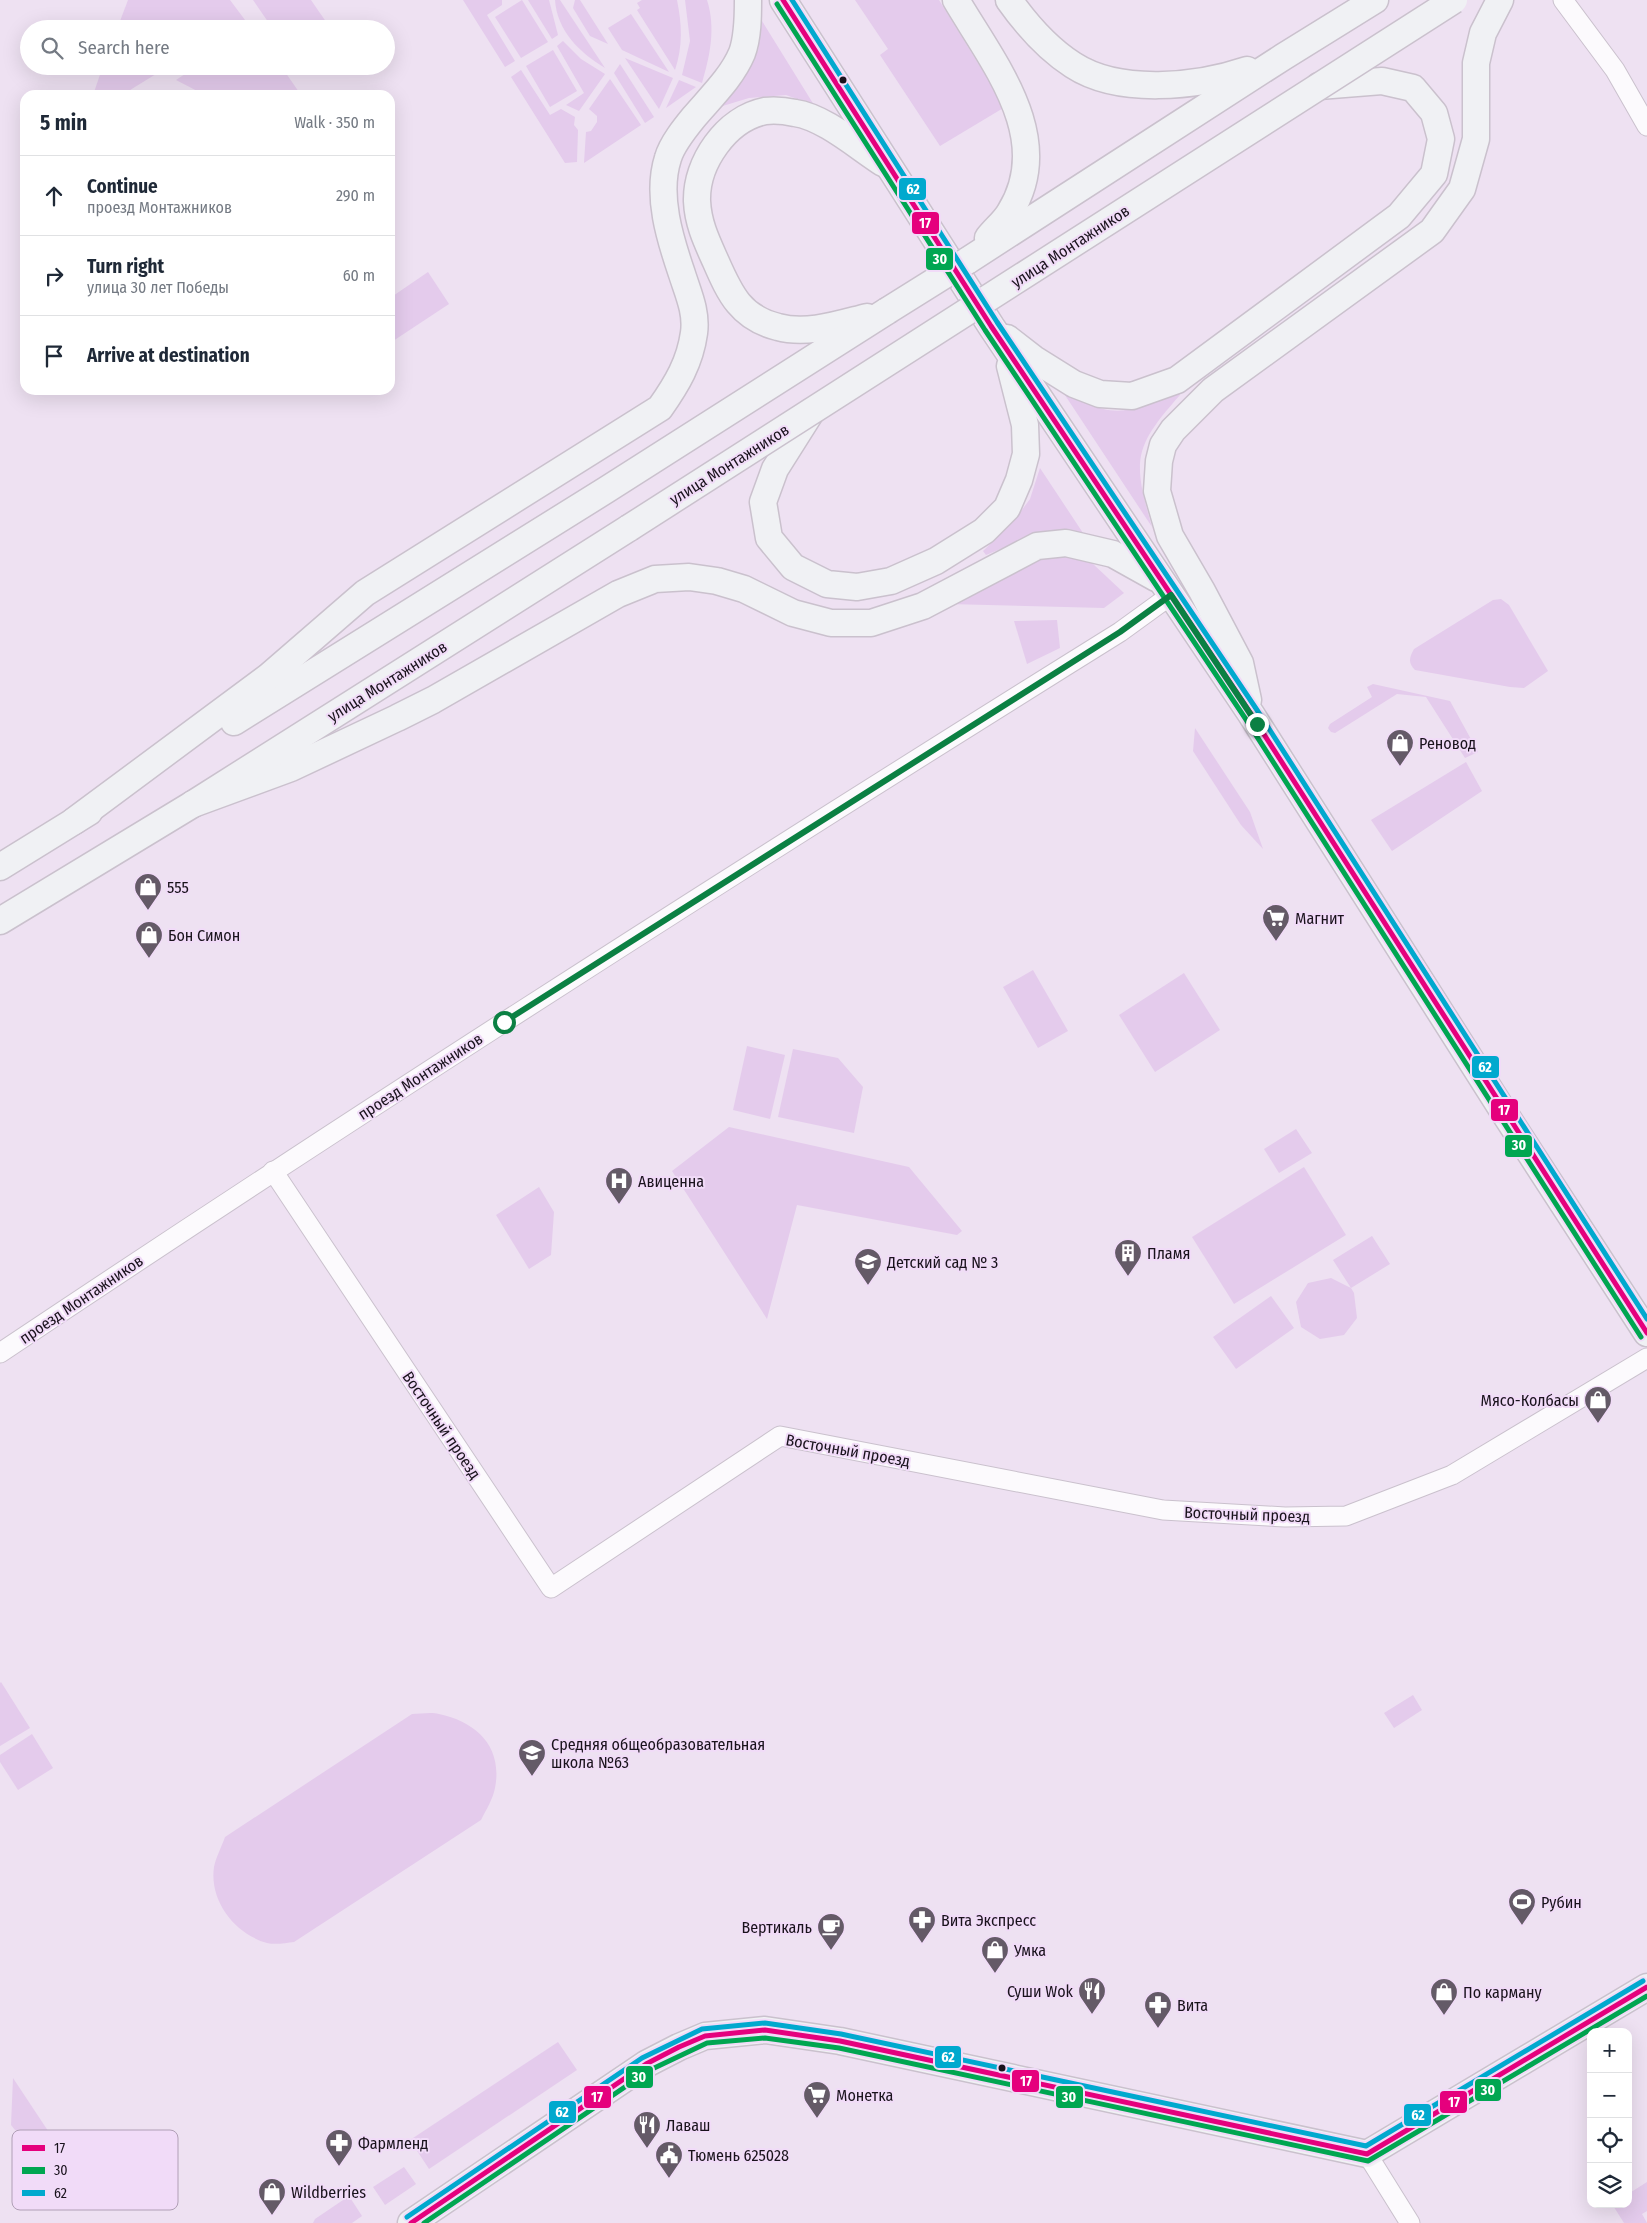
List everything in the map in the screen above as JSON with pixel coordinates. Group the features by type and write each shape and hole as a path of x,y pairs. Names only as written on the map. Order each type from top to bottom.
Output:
{"street":[{"path":"74,821 268,677 365,593 660,408 682,375 688,362 694,331 692,304 670,234 663,199 668,158 686,126 725,80 742,52 748,18 748,0"},
{"path":"784,0 998,336 1251,714 1505,1114 1647,1333"},
{"path":"956,0 1002,77 1020,114 1028,154 1023,182 1010,212 967,262"},
{"path":"1009,0 1041,39 1073,66 1104,79 1142,84 1176,85 1220,79 1283,57"},
{"path":"0,867 606,490 967,262 1283,57 1375,0"},
{"name":"улица Монтажников","path":"0,921 193,804 629,528 1454,0"},
{"path":"1251,714 1240,663 1170,536 1156,491 1159,460 1163,445 1173,430 1214,390 1432,230 1462,189 1476,138 1476,63 1483,33 1500,0"},
{"path":"1563,0 1615,70 1647,126"},
{"path":"998,336 1074,384 1100,394 1132,396 1177,380 1399,216 1434,174 1441,139 1434,113 1413,88 1382,80 1319,86"},
{"path":"887,312 806,330 778,327 751,316 730,295 699,223 697,200 700,174 716,144 738,122 765,111 796,113 825,125 894,171"},
{"path":"811,412 774,470 763,502 769,538 793,567 827,584 857,587 891,581 936,561 984,531 1007,508 1019,480 1024,462 1026,425 998,336"},
{"path":"193,804 292,768 406,713 618,594 655,579 689,577 717,581 744,589 793,613 831,623 871,623 923,606 1038,546 1066,543 1113,554 1166,588"},
{"name":"проезд Монтажников","path":"0,1353 273,1171 662,921 1120,632 1166,588"},
{"name":"Восточный проезд","path":"273,1171 551,1588 780,1436 1163,1510 1285,1517 1346,1516 1452,1475 1647,1358"},
{"path":"411,2223 646,2064 705,2036 765,2030 840,2042 1367,2154 1647,1987"},
{"path":"1367,2154 1410,2223"}],"shaded area":[{"path":"128,0 230,0 245,20 120,20"},
{"path":"253,0 311,0 325,20 267,20"},
{"path":"463,0 502,0 502,5 487,15 515,61 505,67"},
{"path":"522,0 548,42 521,58 495,17"},
{"path":"528,0 549,0 558,35 552,39"},
{"path":"555,0 560,0 605,68 571,40 560,22"},
{"path":"575,0 580,0 608,44 590,36 573,8"},
{"path":"642,0 677,0 681,35 675,70 637,10 640,8 637,3"},
{"path":"685,0 707,0 710,10 711,42 702,83 682,75 690,41"},
{"path":"855,0 939,0 1005,107 940,146 880,55 888,49"},
{"path":"631,14 669,72 622,50 608,28"},
{"path":"762,21 814,105 786,95 749,98 716,108 742,79 758,51"},
{"path":"563,41 581,59 605,74 579,111 566,105 584,93 557,46"},
{"path":"553,50 577,91 550,107 526,66"},
{"path":"625,58 673,78 659,109"},
{"path":"620,64 654,117 645,123 614,73"},
{"path":"521,70 550,115 561,109 575,117 574,125 578,130 577,162 565,163 511,77"},
{"path":"100,75 154,75 130,90 95,90"},
{"path":"184,75 287,75 298,90 195,90 176,80"},
{"path":"610,79 641,125 584,163 586,132 591,131 597,122 597,116 589,109"},
{"path":"679,80 696,87 666,108"},
{"path":"428,272 449,304 395,340 395,295"},
{"path":"1057,383 1088,404 1115,411 1143,406 1177,391 1180,395 1153,428 1141,455 1141,485 1152,527"},
{"path":"1040,468 1083,533 1056,533 1033,537 986,555 983,551 1013,522 1030,499"},
{"path":"1061,554 1092,563 1124,593 1104,608 948,604 1036,558"},
{"path":"1501,599 1509,605 1548,671 1524,688 1415,670 1411,665 1410,660 1414,649 1493,600"},
{"path":"1057,620 1060,648 1027,664 1014,621"},
{"path":"1373,684 1450,701 1478,752 1465,758 1426,697 1397,694 1335,733 1331,732 1328,728 1330,724 1372,697 1367,687"},
{"path":"1195,728 1250,812 1263,849 1241,825 1193,751"},
{"path":"1466,762 1482,791 1392,851 1371,820"},
{"path":"1033,970 1068,1031 1038,1048 1003,987"},
{"path":"1184,973 1220,1030 1155,1072 1119,1015"},
{"path":"747,1046 785,1055 770,1119 733,1110"},
{"path":"793,1049 838,1058 863,1087 854,1133 778,1117"},
{"path":"729,1127 909,1167 962,1231 957,1235 797,1205 767,1319 672,1171"},
{"path":"1296,1129 1312,1153 1279,1173 1264,1149"},
{"path":"1304,1167 1346,1235 1234,1304 1192,1237"},
{"path":"539,1187 554,1212 551,1255 529,1269 496,1215"},
{"path":"1372,1236 1390,1264 1351,1288 1333,1260"},
{"path":"1331,1278 1351,1288 1354,1293 1357,1318 1344,1335 1320,1339 1301,1327 1296,1302 1308,1283"},
{"path":"1271,1296 1294,1328 1236,1369 1213,1337"},
{"path":"0,1683 30,1728 0,1746"},
{"path":"1413,1695 1422,1710 1394,1728 1384,1713"},
{"path":"436,1713 465,1723 476,1730 491,1749 495,1760 495,1788 481,1820 294,1942 267,1943 255,1939 235,1924 220,1904 214,1880 216,1859 225,1837 412,1714"},
{"path":"32,1734 53,1768 18,1790 0,1762 0,1755"},
{"path":"558,2042 577,2070 429,2169 410,2140"},
{"path":"13,2078 47,2130 15,2130 11,2125"},
{"path":"404,2167 416,2184 385,2205 373,2187"},
{"path":"1647,2182 1647,2211 1642,2214 1647,2223 1624,2223 1615,2208 1632,2208 1632,2191"},
{"path":"349,2196 362,2216 352,2223 313,2223 315,2219"}],"transit line":[{"name":"17","path":"783,0 991,326 1251,714 1647,1333"},
{"name":"62","path":"792,0 997,322 1257,710 1647,1319"},
{"name":"30","path":"777,4 985,330 1245,718 1641,1337"},
{"name":"62","path":"407,2217 642,2058 702,2029 765,2023 841,2034 1366,2146 1643,1981"},
{"name":"17","path":"411,2223 646,2064 705,2036 765,2030 840,2041 1367,2154 1647,1987"},
{"name":"30","path":"424,2223 650,2070 707,2043 765,2038 839,2048 1368,2161 1647,1996"}],"place":[{"name":"Реновод","path":"1400,767"},
{"name":"555","path":"148,911"},
{"name":"Магнит","path":"1276,942"},
{"name":"Бон Симон","path":"149,959"},
{"name":"Авиценна","path":"619,1205"},
{"name":"Пламя","path":"1128,1277"},
{"name":"Детский сад № 3","path":"868,1286"},
{"name":"Мясо-Колбасы","path":"1598,1424"},
{"name":"Средняя общеобразовательная школа №63","path":"532,1777"},
{"name":"Рубин","path":"1522,1926"},
{"name":"Вита Экспресс","path":"922,1944"},
{"name":"Вертикаль","path":"831,1951"},
{"name":"Умка","path":"995,1974"},
{"name":"Суши Wok","path":"1092,2015"},
{"name":"По карману","path":"1444,2016"},
{"name":"Вита","path":"1158,2029"},
{"name":"Монетка","path":"817,2119"},
{"name":"Лаваш","path":"647,2149"},
{"name":"Фармленд","path":"339,2167"},
{"name":"Тюмень 625028","path":"669,2179"},
{"name":"Wildberries","path":"272,2216"}],"route":[{"path":"504,1022 858,796 1120,632 1171,595 1257,724"}]}
